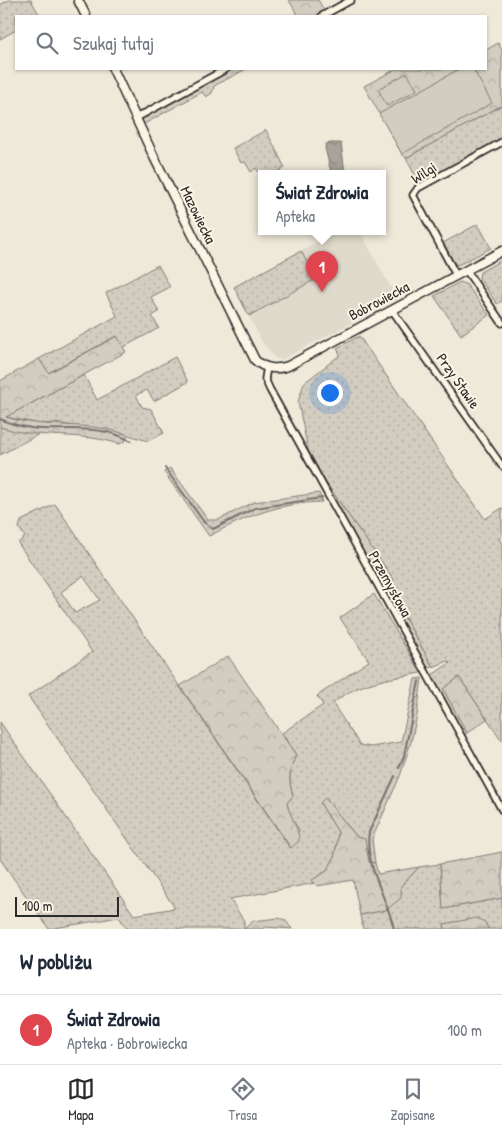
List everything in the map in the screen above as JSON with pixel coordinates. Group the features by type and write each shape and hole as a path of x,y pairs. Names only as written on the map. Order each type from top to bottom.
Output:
{"street":[{"path":"78,0 86,15"},
{"path":"324,15 351,0"},
{"name":"Mazowiecka","path":"113,70 255,360 267,367"},
{"path":"136,118 224,70"},
{"name":"Wilgi","path":"456,275 413,195 418,188 502,142"},
{"name":"Bobrowiecka","path":"267,367 280,368 288,366 502,251"},
{"path":"466,270 502,323"},
{"name":"Przy Stawie","path":"392,310 502,466"},
{"name":"Przemysłowa","path":"267,367 265,379 270,390 502,810"}],"shaded area":[{"path":"330,235 362,235 397,299 281,360 275,358 262,342 249,316 316,279 301,251"}],"green space":[{"path":"9,0 31,0 39,15 15,15 15,31 0,39 0,5"},
{"path":"289,0 318,0 325,12 318,15 297,15"},
{"path":"498,43 502,50 502,105 406,158 364,86 394,70 487,70 487,49"},
{"path":"231,70 244,70 214,86 212,93 206,97 202,92 144,124 142,119"},
{"path":"457,70 474,70 492,103 402,154 379,114"},
{"path":"407,73 417,90 387,106 378,89"},
{"path":"502,105 502,140 420,185 406,158"},
{"path":"266,130 285,168 281,170 258,171 256,168 251,172 245,162 241,163 233,148"},
{"path":"478,224 491,248 458,265 455,264 443,243"},
{"path":"301,251 316,279 249,316 234,287"},
{"path":"502,260 502,301 497,304 479,278 480,272"},
{"path":"158,265 170,287 151,297 159,312 152,316 159,328 122,348 116,336 48,373 39,359 117,316 106,293"},
{"path":"460,282 467,285 489,315 461,335 434,296"},
{"path":"117,336 126,352 6,417 36,423 113,430 128,435 125,441 120,444 90,438 14,431 0,427 0,381 39,359 49,373"},
{"path":"359,336 485,519 502,508 502,536 499,539 502,544 502,741 459,677 444,689 467,733 464,735 432,675 450,663 448,661 433,667 386,585 394,580 326,483 308,450 298,402 304,383 340,355 337,348"},
{"path":"175,357 188,382 154,401 147,390 136,395 142,407 151,409 164,433 148,441 125,434 55,423 40,424 6,417 84,375 97,400"},
{"path":"0,427 39,434 0,455"},
{"path":"170,468 208,520 218,520 254,502 319,493 322,502 277,508 237,522 209,536 164,472"},
{"path":"326,483 394,580 386,586 433,667 426,668 323,484"},
{"path":"55,504 290,848 299,830 290,816 287,803 293,796 290,775 296,755 282,733 323,705 317,696 369,661 340,618 374,594 421,673 386,679 362,686 341,697 333,704 360,745 371,747 401,742 415,679 422,678 411,742 400,776 372,839 375,863 369,862 357,837 325,798 320,803 338,832 334,858 327,871 313,880 315,883 230,899 244,921 244,929 127,929 119,917 49,929 0,859 0,722 134,915 175,908 28,696 92,652 18,543 25,537 19,528 21,521","holes":["83,576 100,600 75,613 61,592"]},
{"path":"228,656 296,755 290,775 293,796 287,803 298,831 299,841 291,848 180,686"},
{"path":"459,677 487,719 467,733 443,689"},
{"path":"325,798 357,837 365,839 369,862 375,863 378,874 419,867 401,886 401,898 386,910 360,915 353,880 317,886 312,880 327,871 334,858 337,843 338,832 320,803"},
{"path":"502,852 502,898 443,909 440,864"},
{"path":"440,864 443,909 502,898 502,929 488,929 485,922 444,924 445,929 363,929 360,915 386,910 401,886 419,867"},
{"path":"278,918 285,920 292,929 265,927 262,929 244,929 253,921"},
{"path":"476,918 485,922 488,929 445,929 444,924"}],"water":[{"path":"341,143 345,170 330,170 325,148 326,144"}],"waterway":[{"path":"0,419 14,424 41,429 79,429 107,432 132,441"},
{"path":"165,468 204,522 213,529 255,508 322,498"},
{"path":"399,768 404,756 419,681"},
{"path":"394,929 373,869 368,844 369,832 395,776"}],"place":[{"name":"Świat Zdrowia","path":"322,292"}]}
